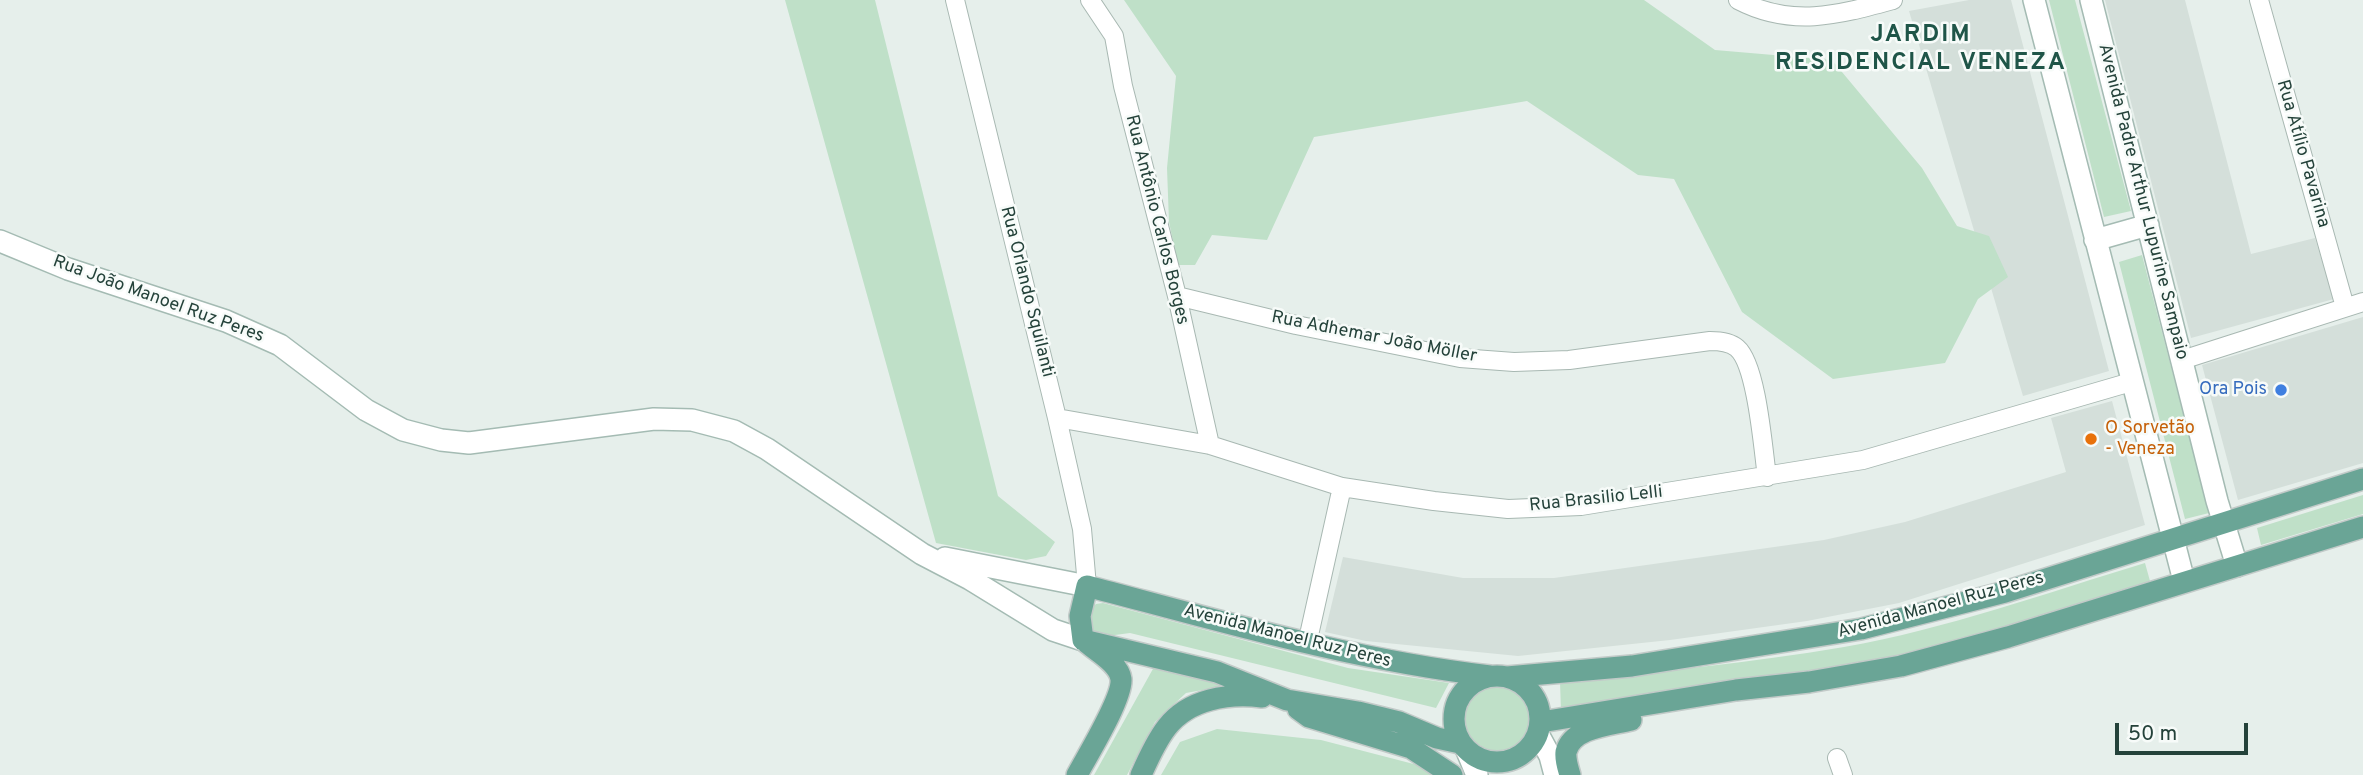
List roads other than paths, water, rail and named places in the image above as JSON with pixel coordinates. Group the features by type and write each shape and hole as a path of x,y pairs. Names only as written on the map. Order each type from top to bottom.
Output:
{"main road":[{"path":"2034,0 2184,581"},
{"name":"Avenida Padre Arthur Lupurine Sampaio","path":"2091,0 2223,524 2236,566"},
{"path":"2095,240 2148,225"},
{"name":"Rua João Manoel Ruz Peres","path":"0,241 68,269 226,321 281,345 366,410 403,430 429,437 469,443 654,419 692,420 734,431 767,449 922,554 970,579 1053,630 1083,640"},
{"name":"Avenida Manoel Ruz Peres","path":"1087,586 1307,644 1424,669 1498,676 1632,666 1861,629 2005,592 2363,479"},
{"path":"1140,775 1167,727 1183,712 1208,701 1234,695 1287,700 1358,712 1399,722 1464,747 1486,761 1507,761 1526,751 1539,728 1736,690 1809,682 1901,666 2008,637 2353,530"},
{"path":"1901,666 1955,666 2325,551 2353,530"},
{"name":"Rua João Manoel Ruz Peres","path":"922,554 1087,586"},
{"path":"1077,775 1120,694 1121,678 1115,666 1083,640 1080,616 1087,586"},
{"path":"1083,640 1217,672 1287,700 1309,717 1411,748 1452,775"},
{"path":"1477,775 1454,723 1457,702 1471,685 1498,676 1526,686 1533,694 1540,712 1539,728 1555,775"},
{"path":"1570,775 1567,749 1573,740 1590,729 1710,704 1736,690"}],"street":[{"name":"Rua Orlando Squilanti","path":"955,0 1057,418 1082,530 1087,586"},
{"name":"Rua Antônio Carlos Borges","path":"1090,0 1114,36 1123,86 1177,296 1210,445"},
{"path":"1738,0 1778,15 1802,18 1893,0"},
{"name":"Rua Atílio Pavarina","path":"2259,0 2345,307"},
{"name":"Rua Adhemar João Möller","path":"1177,296 1296,325 1460,358 1514,362 1569,360 1710,341 1725,343 1739,349 1753,379 1768,477"},
{"path":"2182,360 2363,302"},
{"name":"Rua Brasilio Lelli","path":"1057,418 1210,445 1342,487 1508,509 1581,506 1863,460 2131,382"},
{"path":"1307,644 1342,487"},
{"path":"1837,758 1843,775"}],"place":[{"name":"Ora Pois","path":"2281,390"},
{"name":"O Sorvetão - Veneza","path":"2091,439"}],"district":[{"name":"JARDIM RESIDENCIAL VENEZA","path":"1921,50"}]}
